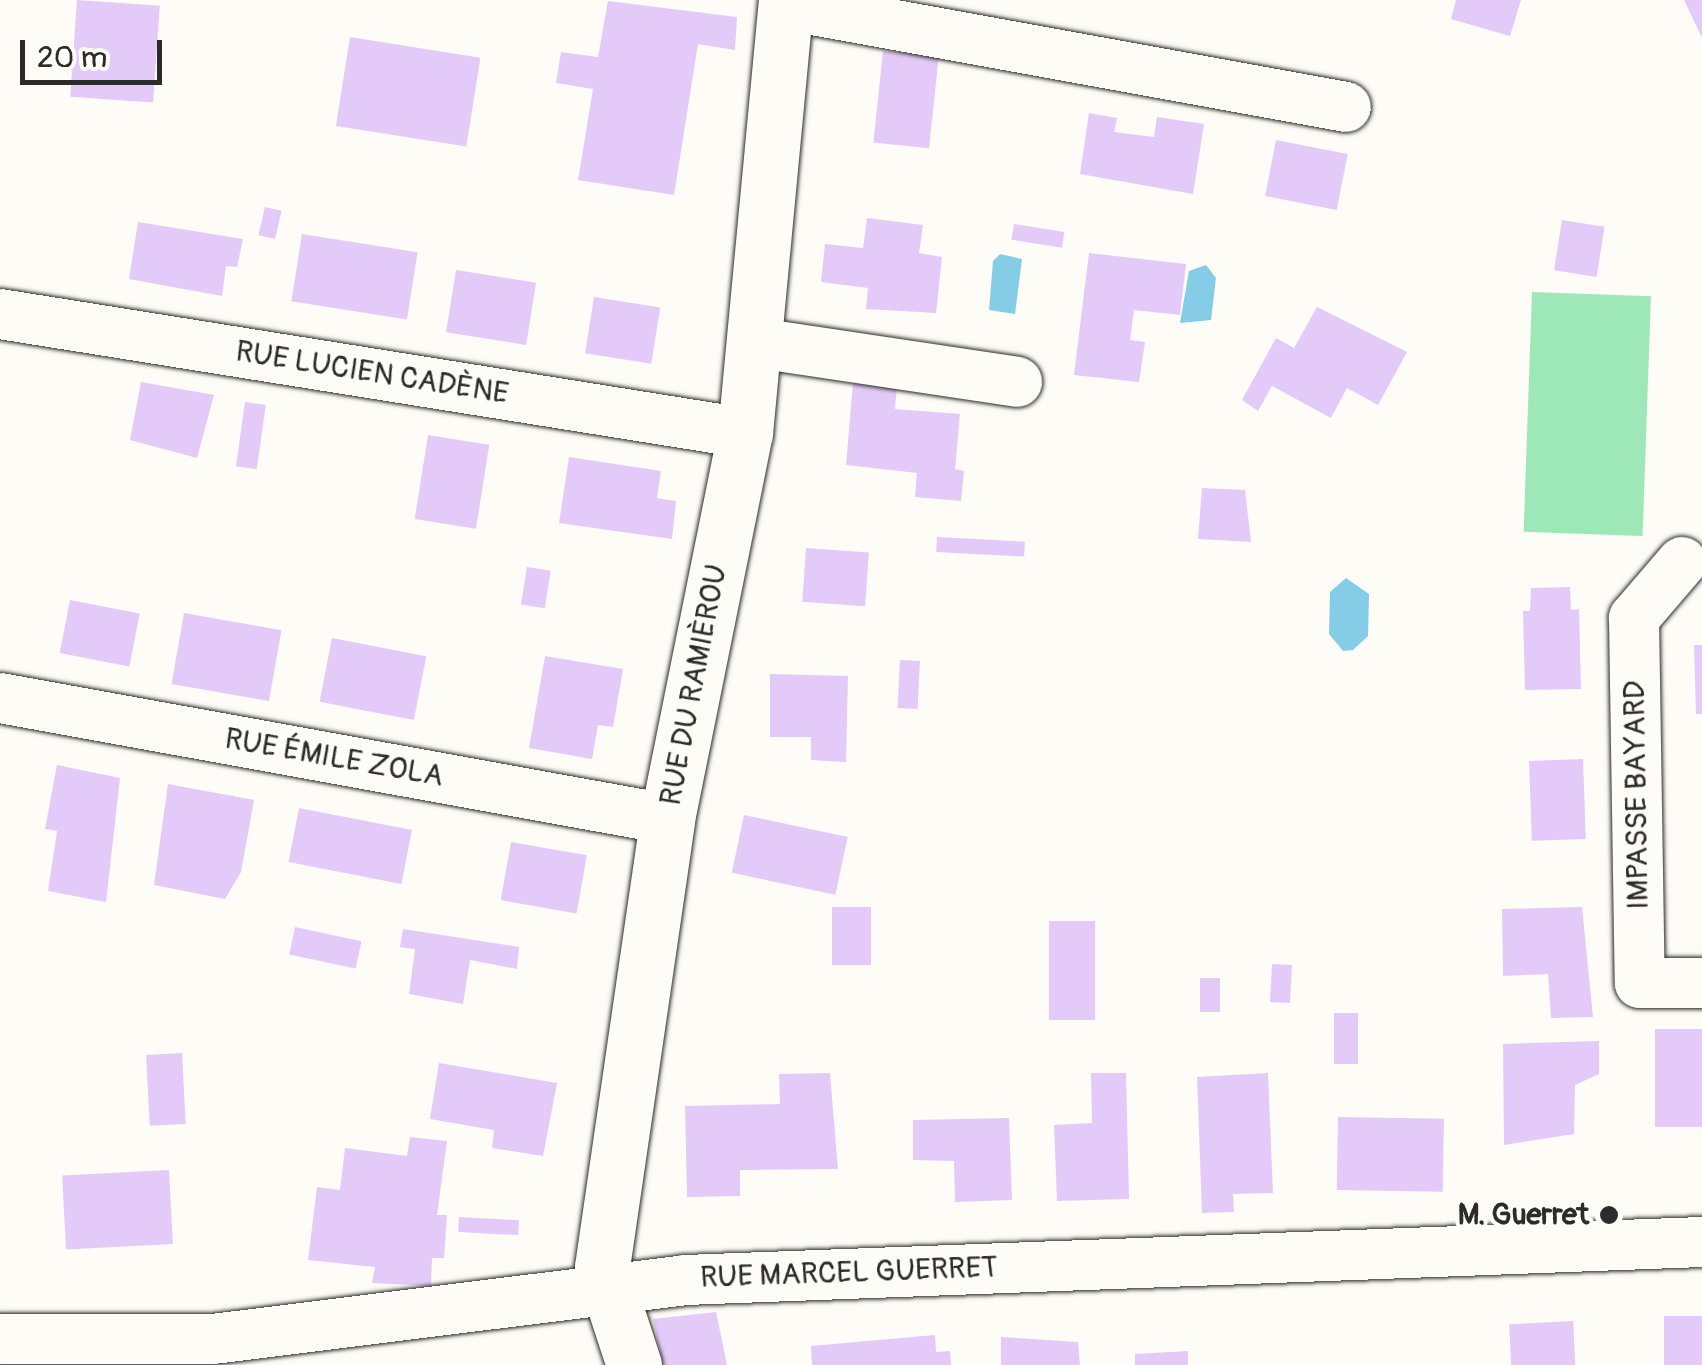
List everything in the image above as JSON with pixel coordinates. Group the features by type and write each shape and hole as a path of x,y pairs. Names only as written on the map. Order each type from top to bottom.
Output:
{"street":[{"path":"785,3 1346,107"},
{"name":"RUE DU RAMIÈROU","path":"634,1365 602,1267 667,819 744,432 756,342 785,3"},
{"name":"RUE LUCIEN CADÈNE","path":"0,314 744,432"},
{"path":"756,342 1018,382"},
{"name":"IMPASSE BAYARD","path":"1682,562 1634,618 1640,983 1702,982"},
{"name":"RUE ÉMILE ZOLA","path":"0,698 667,819"},
{"name":"RUE MARCEL GUERRET","path":"0,1339 213,1339 685,1280 1702,1242"}],"green space":[{"path":"1532,292 1651,296 1643,536 1524,532"}],"water":[{"path":"1000,254 1022,259 1015,314 989,310 993,261"},
{"path":"1206,265 1216,278 1211,320 1180,323 1189,271"},
{"path":"1346,578 1369,594 1368,636 1353,650 1343,651 1329,634 1330,592"}],"building":[{"path":"77,0 160,6 153,103 70,97"},
{"path":"1456,0 1521,0 1510,36 1451,19"},
{"path":"1684,0 1702,0 1702,38"},
{"path":"608,1 737,17 735,50 698,44 674,195 578,180 593,89 556,83 561,52 598,57"},
{"path":"350,37 480,58 466,147 336,126"},
{"path":"883,51 939,57 929,148 873,142"},
{"path":"1089,113 1117,118 1114,132 1154,137 1157,117 1204,124 1193,194 1080,174"},
{"path":"1276,140 1348,154 1337,210 1265,196"},
{"path":"265,207 282,211 275,239 258,235"},
{"path":"867,218 923,225 919,253 942,257 936,313 866,309 868,288 821,282 825,244 863,248"},
{"path":"1562,220 1604,227 1596,277 1554,270"},
{"path":"138,222 243,239 237,267 226,266 222,296 129,279"},
{"path":"1014,224 1064,232 1062,248 1011,240"},
{"path":"302,234 418,252 407,319 291,301"},
{"path":"1089,253 1186,264 1180,315 1134,310 1130,340 1145,342 1139,382 1074,375"},
{"path":"456,270 536,283 526,345 446,332"},
{"path":"594,297 660,307 651,364 585,353"},
{"path":"1317,307 1407,352 1378,405 1347,388 1331,418 1272,386 1258,411 1242,400 1276,338 1294,348"},
{"path":"141,382 214,395 197,458 130,440"},
{"path":"853,382 897,386 895,409 960,414 955,469 964,471 961,501 915,497 917,473 846,465"},
{"path":"245,402 266,405 257,469 236,466"},
{"path":"428,435 489,445 476,529 415,519"},
{"path":"569,457 661,471 657,498 676,501 672,539 559,523"},
{"path":"1202,488 1245,490 1251,542 1198,539"},
{"path":"937,537 1025,542 1024,557 936,552"},
{"path":"806,548 869,552 865,606 802,602"},
{"path":"527,567 551,571 545,608 521,605"},
{"path":"1570,587 1571,610 1579,609 1581,689 1525,690 1523,611 1530,611 1531,588"},
{"path":"70,600 140,614 129,667 60,653"},
{"path":"184,613 281,630 269,701 171,684"},
{"path":"332,638 426,656 414,720 320,702"},
{"path":"1694,645 1702,645 1702,714 1696,714"},
{"path":"545,656 623,669 613,727 598,725 592,759 529,748"},
{"path":"900,660 920,661 917,709 897,708"},
{"path":"770,674 848,676 846,762 811,760 811,737 770,737"},
{"path":"1583,759 1586,839 1532,841 1529,761"},
{"path":"57,765 120,778 106,902 48,891 57,831 45,829"},
{"path":"168,784 254,800 241,872 225,899 154,885"},
{"path":"299,808 412,830 401,884 289,862"},
{"path":"744,815 848,837 835,895 732,873"},
{"path":"511,842 587,855 577,913 501,900"},
{"path":"832,907 871,907 871,965 832,965"},
{"path":"1582,907 1593,1017 1551,1018 1548,974 1503,976 1502,909"},
{"path":"1049,921 1095,921 1095,1020 1049,1020"},
{"path":"295,927 362,941 356,969 289,954"},
{"path":"403,929 519,947 517,969 470,960 463,1004 409,994 415,949 400,947"},
{"path":"1272,964 1292,965 1290,1003 1270,1002"},
{"path":"1200,978 1220,978 1220,1012 1200,1012"},
{"path":"1334,1013 1358,1013 1358,1064 1334,1064"},
{"path":"1655,1029 1702,1029 1702,1127 1655,1127"},
{"path":"1599,1041 1599,1074 1575,1085 1574,1134 1504,1145 1503,1044"},
{"path":"182,1053 186,1124 150,1126 146,1055"},
{"path":"439,1063 557,1083 543,1156 492,1148 494,1130 430,1119"},
{"path":"830,1073 838,1169 740,1170 740,1196 687,1197 685,1106 780,1104 779,1074"},
{"path":"1091,1073 1126,1073 1129,1199 1057,1201 1054,1125 1092,1123"},
{"path":"1268,1073 1273,1193 1233,1194 1234,1212 1202,1213 1197,1077"},
{"path":"1338,1117 1444,1119 1443,1192 1337,1190"},
{"path":"1009,1118 1012,1200 955,1202 954,1161 913,1160 913,1120"},
{"path":"410,1137 447,1141 437,1215 447,1215 444,1258 432,1258 431,1286 372,1283 375,1267 308,1260 317,1187 340,1190 345,1148 407,1156"},
{"path":"169,1170 173,1244 66,1249 62,1176"},
{"path":"459,1217 519,1220 518,1235 458,1232"},
{"path":"716,1312 727,1365 663,1365 653,1319"},
{"path":"1664,1316 1702,1316 1702,1365 1664,1365"},
{"path":"1573,1321 1575,1365 1511,1365 1509,1324"},
{"path":"935,1335 936,1352 950,1351 951,1365 812,1365 811,1346"},
{"path":"1001,1337 1078,1342 1080,1365 1001,1365"},
{"path":"1188,1351 1188,1365 1135,1365 1135,1354"}],"place":[{"name":"M. Guerret","path":"1609,1215"}]}
